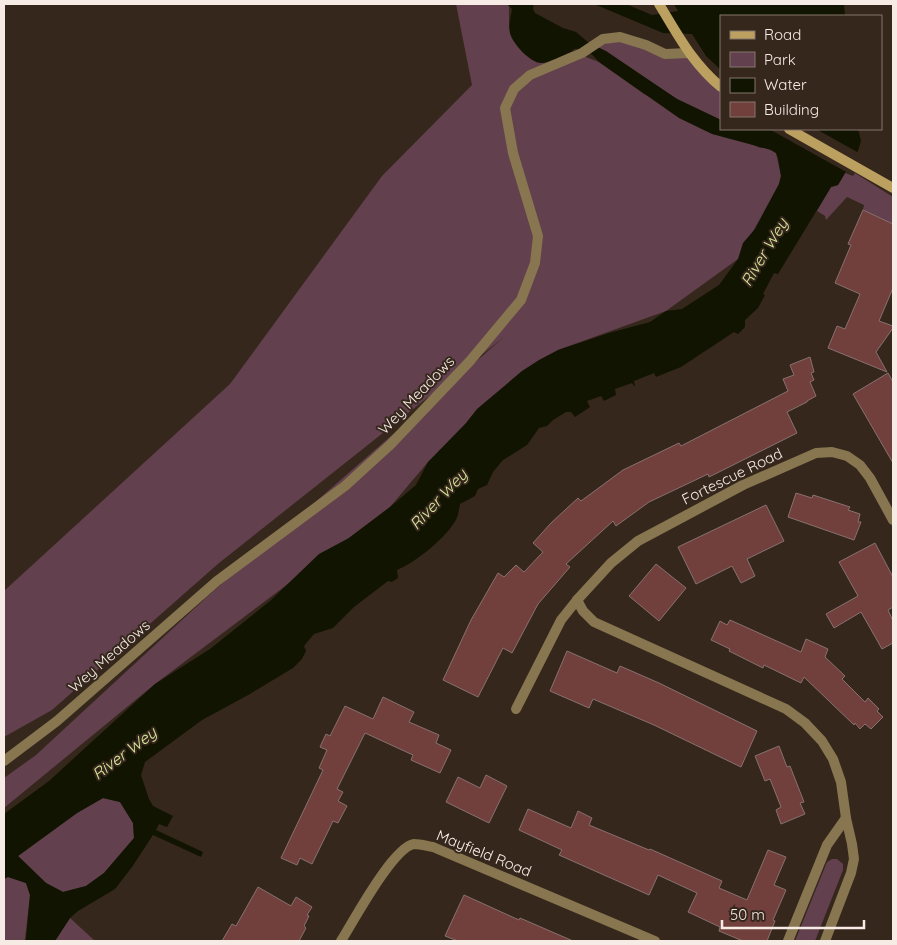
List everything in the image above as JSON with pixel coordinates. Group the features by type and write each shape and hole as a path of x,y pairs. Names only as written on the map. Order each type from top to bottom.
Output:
{"street":[{"path":"659,4 687,51 705,73 720,86"},
{"name":"Wey Meadows","path":"4,761 57,721 217,581 345,486 391,444 470,361 521,300 535,262 538,236 513,153 505,108 514,89 530,75 582,53 603,39 620,37 646,45 665,54 687,51"},
{"path":"791,130 893,188"},
{"name":"Fortescue Road","path":"516,709 562,620 577,600 611,563 638,541 743,485 816,453 832,452 847,456 860,465 870,478 893,520"},
{"path":"577,600 583,611 594,622 786,709 805,723 822,741 832,759 841,782 854,859 851,873 825,941"},
{"path":"788,941 827,845 846,818"},
{"name":"Mayfield Road","path":"341,941 389,864 405,848 414,844 433,847 655,941"}],"green space":[{"path":"456,4 509,4 509,28 599,62 644,94 760,148 767,148 776,153 781,176 779,184 738,259 666,311 558,350 428,462 390,507 155,684 4,808 4,778 36,755 209,595 504,337 219,563 52,710 4,737 4,591 230,384 382,176 472,85"},
{"path":"620,37 665,54 689,53 720,89 720,120 677,99 598,48 603,39"},
{"path":"845,173 853,176 855,173 893,197 893,224 863,210 864,205 847,197 826,220 825,216 817,211 831,187 838,185"},
{"path":"103,798 120,802 133,823 134,838 104,873 86,886 63,892 46,883 18,856 77,813"},
{"path":"837,859 843,864 843,870 815,941 795,941 827,862"},
{"path":"8,877 26,883 30,895 24,941 4,941 4,879"},
{"path":"70,918 95,941 55,941"}],"water":[{"name":"River Wey","path":"507,4 534,4 533,9 535,13 563,28 576,32 589,43 606,51 677,99 720,120 720,130 858,130 861,141 858,151 838,185 831,187 778,274 774,273 758,308 745,320 745,327 738,334 734,332 681,367 656,377 654,373 634,381 635,386 632,383 615,389 616,395 604,401 601,396 587,401 590,407 575,417 571,412 566,412 547,426 539,428 527,445 503,460 493,472 487,485 478,489 475,496 460,504 455,521 436,543 412,562 397,570 398,578 392,582 388,581 354,607 333,628 314,634 304,646 306,651 302,659 293,668 202,720 145,762 141,775 149,799 153,806 173,816 167,827 159,824 156,830 203,852 201,857 153,835 115,889 78,911 70,918 55,941 24,941 26,939 30,895 26,883 8,877 4,879 4,814 49,781 155,684 210,649 270,601 319,554 349,538 416,485 428,462 477,409 522,371 558,350 650,322 666,311 682,309 719,285 738,259 743,243 755,229 779,184 781,176 778,158 776,153 771,150 712,134 679,118 582,49 574,49 548,62 542,63 533,60 514,42 509,27 512,9","holes":["103,798 120,802 133,823 134,838 104,873 86,886 63,892 46,883 18,856 77,813"]},
{"path":"594,4 626,4 652,15 678,11 674,4 844,4 845,15 720,15 720,69 706,56 692,34 663,33"}],"pier":[{"path":"771,130 818,130 859,153 848,173"}],"building":[{"path":"863,210 893,224 893,288 879,321 893,326 893,328 876,352 887,372 828,348 837,326 845,329 860,294 835,283 851,245 848,244"},
{"path":"810,357 814,372 811,373 814,380 810,382 816,396 787,412 797,433 709,477 708,474 649,502 616,526 613,521 566,564 570,567 538,604 512,653 503,648 478,697 443,680 471,620 498,573 504,577 516,565 524,572 543,552 533,543 578,498 581,501 623,470 679,443 681,446 788,391 783,379 794,375 790,365"},
{"path":"888,373 893,382 893,463 853,394"},
{"path":"796,493 812,498 813,495 850,507 848,510 860,514 858,522 861,522 854,540 788,517"},
{"path":"766,505 784,541 747,559 755,576 741,583 732,566 696,584 678,547"},
{"path":"875,543 893,577 893,607 888,610 893,621 893,643 882,649 861,612 834,628 826,614 858,596 839,562"},
{"path":"656,564 686,588 659,621 629,596"},
{"path":"730,620 801,652 806,639 828,649 825,657 845,676 842,679 865,702 868,698 879,709 877,711 883,717 871,729 865,724 860,729 804,677 801,683 764,665 763,668 711,640 720,621 727,625"},
{"path":"567,651 617,673 620,666 757,731 741,767 654,725 593,699 589,708 550,691"},
{"path":"383,697 414,712 409,722 439,735 436,743 451,750 440,773 411,760 413,755 365,733 337,789 343,792 338,801 347,806 338,823 333,821 312,864 300,858 297,865 281,858 323,770 319,768 327,750 320,747 326,734 330,736 345,706 373,719"},
{"path":"779,746 787,767 790,766 804,802 800,803 805,814 781,824 776,810 781,807 770,779 765,781 755,756"},
{"path":"486,775 507,786 489,823 446,802 458,777 480,788"},
{"path":"528,809 571,828 578,811 592,818 589,825 650,849 722,881 719,888 747,900 768,850 786,857 774,885 786,890 773,920 775,921 767,941 743,941 719,931 720,927 688,912 697,893 658,875 649,895 559,855 562,850 519,830"},
{"path":"258,887 291,906 296,897 312,907 307,915 309,916 304,926 306,928 299,941 222,941 232,924 236,926"},
{"path":"464,895 519,920 520,918 573,941 458,941 445,936"}]}
